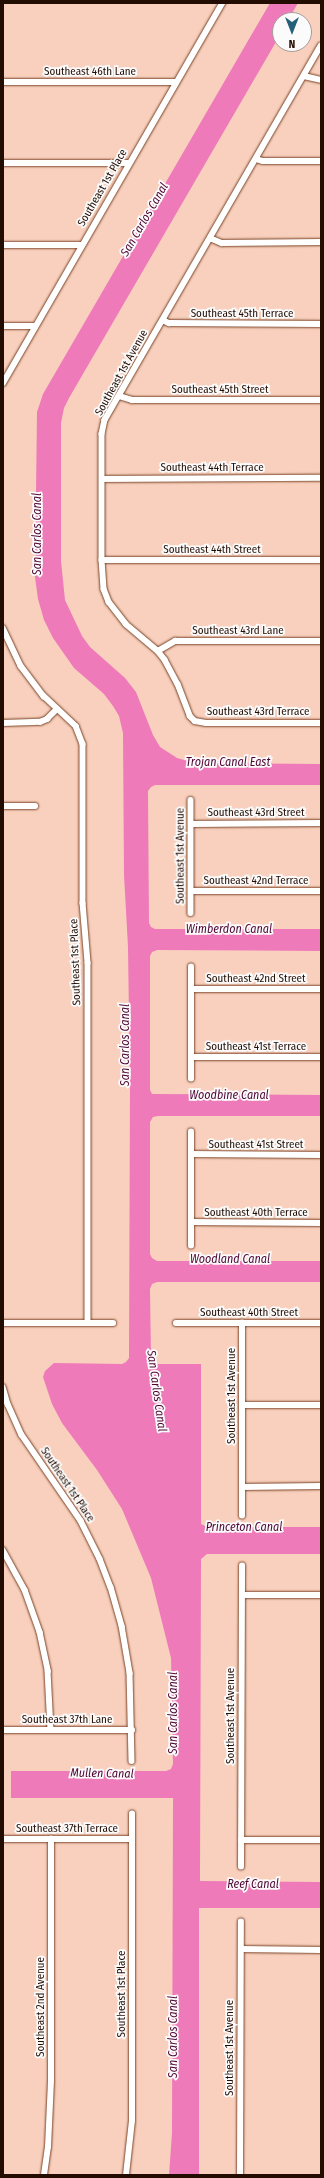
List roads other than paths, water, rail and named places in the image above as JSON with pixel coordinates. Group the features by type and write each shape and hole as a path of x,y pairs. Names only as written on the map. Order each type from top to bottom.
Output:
{"street":[{"name":"Southeast 1st Place","path":"3,383 222,3"},
{"name":"Southeast 1st Avenue","path":"195,721 187,710 172,672 158,651 126,624 113,609 104,589 102,560 102,479 104,427 119,396 321,46"},
{"path":"304,76 321,80"},
{"name":"Southeast 46th Lane","path":"3,82 176,82"},
{"path":"256,159 263,161 321,161"},
{"path":"3,163 129,163"},
{"path":"210,238 222,243 321,242"},
{"path":"3,245 82,245"},
{"name":"Southeast 45th Terrace","path":"163,320 169,323 321,324"},
{"path":"3,326 35,326"},
{"name":"Southeast 45th Street","path":"119,396 132,400 321,400"},
{"name":"Southeast 44th Terrace","path":"102,479 321,478"},
{"name":"Southeast 44th Street","path":"102,560 321,560"},
{"name":"Southeast 1st Place","path":"3,628 5,641 32,681 57,709 76,726 83,744 83,903 88,963 88,1323"},
{"name":"Southeast 43rd Lane","path":"158,651 175,642 321,641"},
{"path":"3,723 40,722 47,719 57,709"},
{"name":"Southeast 43rd Terrace","path":"195,721 206,723 321,723"},
{"name":"Southeast 1st Avenue","path":"191,800 191,913"},
{"path":"3,806 35,806"},
{"name":"Southeast 43rd Street","path":"192,824 321,823"},
{"name":"Southeast 42nd Terrace","path":"191,891 321,891"},
{"path":"191,967 191,1079"},
{"name":"Southeast 42nd Street","path":"191,989 321,989"},
{"name":"Southeast 41st Terrace","path":"191,1057 321,1057"},
{"path":"191,1246 192,1132"},
{"name":"Southeast 41st Street","path":"191,1154 321,1155"},
{"name":"Southeast 40th Terrace","path":"191,1222 321,1223"},
{"path":"3,1323 113,1323"},
{"name":"Southeast 40th Street","path":"176,1323 321,1324"},
{"name":"Southeast 1st Avenue","path":"242,1323 242,1516"},
{"name":"Southeast 1st Place","path":"3,1387 8,1404 22,1435 81,1521 91,1540 111,1587 128,1655 132,1692 132,1761"},
{"path":"242,1405 321,1405"},
{"path":"242,1487 321,1486"},
{"path":"3,1550 25,1590 40,1632 48,1671 51,1730"},
{"name":"Southeast 1st Avenue","path":"241,1867 242,1566"},
{"path":"242,1595 321,1595"},
{"name":"Southeast 37th Lane","path":"3,1730 132,1730"},
{"name":"Southeast 1st Place","path":"126,2175 132,2121 132,1814"},
{"name":"Southeast 37th Terrace","path":"3,1838 132,1839"},
{"name":"Southeast 2nd Avenue","path":"44,2175 48,2147 50,2087 51,1839"},
{"path":"241,1840 321,1840"},
{"name":"Southeast 1st Avenue","path":"240,2175 241,1922"},
{"path":"241,1949 321,1950"}],"water":[{"path":"270,3 298,3 293,12 272,12 272,49 69,398 64,408 61,423 61,561 65,600 82,636 90,647 125,678 136,692 153,735 160,747 177,758 195,763 321,764 321,785 155,785 148,791 149,923 151,927 155,929 321,929 321,951 157,950 152,952 150,956 150,1090 152,1094 321,1095 321,1116 158,1116 153,1117 150,1122 150,1254 152,1258 157,1261 321,1261 321,1282 157,1282 152,1284 150,1289 151,1360 157,1364 201,1364 201,1524 207,1527 321,1527 321,1554 207,1554 201,1559 200,1881 321,1882 321,1908 199,1908 199,2175 169,2175 172,2133 173,1798 11,1798 11,1771 166,1771 171,1769 173,1764 171,1658 151,1578 122,1509 97,1470 62,1423 52,1404 43,1377 45,1371 54,1363 122,1364 129,1358 130,1088 128,947 124,875 123,733 119,716 113,706 104,694 74,668 53,638 44,620 38,599 35,577 37,412 43,394"}],"water label":[{"name":"San Carlos Canal","path":"145,220"},
{"name":"San Carlos Canal","path":"38,534"},
{"name":"Trojan Canal East","path":"228,763"},
{"name":"Wimberdon Canal","path":"229,930"},
{"name":"San Carlos Canal","path":"126,1045"},
{"name":"Woodbine Canal","path":"229,1096"},
{"name":"Woodland Canal","path":"230,1260"},
{"name":"San Carlos Canal","path":"156,1391"},
{"name":"Princeton Canal","path":"244,1528"},
{"name":"San Carlos Canal","path":"174,1713"},
{"name":"Mullen Canal","path":"102,1774"},
{"name":"Reef Canal","path":"253,1885"},
{"name":"San Carlos Canal","path":"174,2037"}]}
